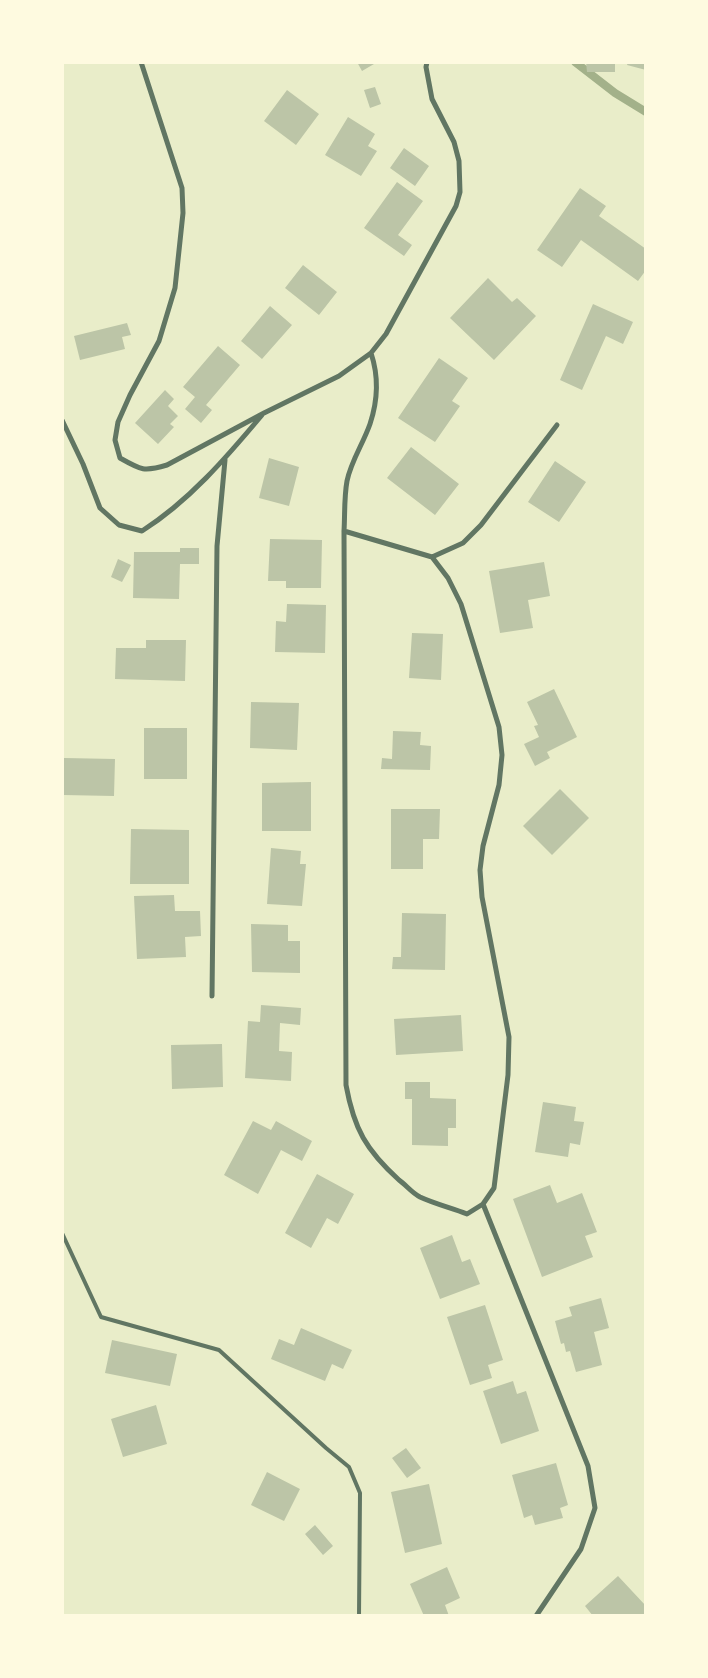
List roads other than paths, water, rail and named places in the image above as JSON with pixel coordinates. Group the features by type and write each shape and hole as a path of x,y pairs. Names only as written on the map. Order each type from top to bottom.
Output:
{"street":[{"path":"141,62 182,188 182,213 175,288 159,341 130,395 118,422 115,440 120,458 135,467 150,470 167,465 264,413 339,376 371,353 386,334 456,206 460,192 459,161 454,142 432,99 426,67 427,62"},
{"path":"344,531 432,557 448,578 462,604 498,727 502,755 499,785 483,846 480,870 482,897 509,1037 508,1075 494,1188 483,1204 467,1214 418,1196 384,1166 369,1148 351,1110 346,1085 344,531 347,482 355,454 370,424 378,392 376,369 371,353"},
{"path":"62,420 69,430 100,508 119,525 142,531 165,516 225,460 264,413"},
{"path":"432,557 463,543 481,525 557,425"},
{"path":"212,996 217,546 225,460"},
{"path":"483,1204 588,1466 595,1508 581,1549 536,1616"}],"lane":[{"path":"62,1232 100,1317 219,1350 349,1467 360,1494 359,1616"}],"waterway":[{"path":"575,62 615,93 646,112"}]}
